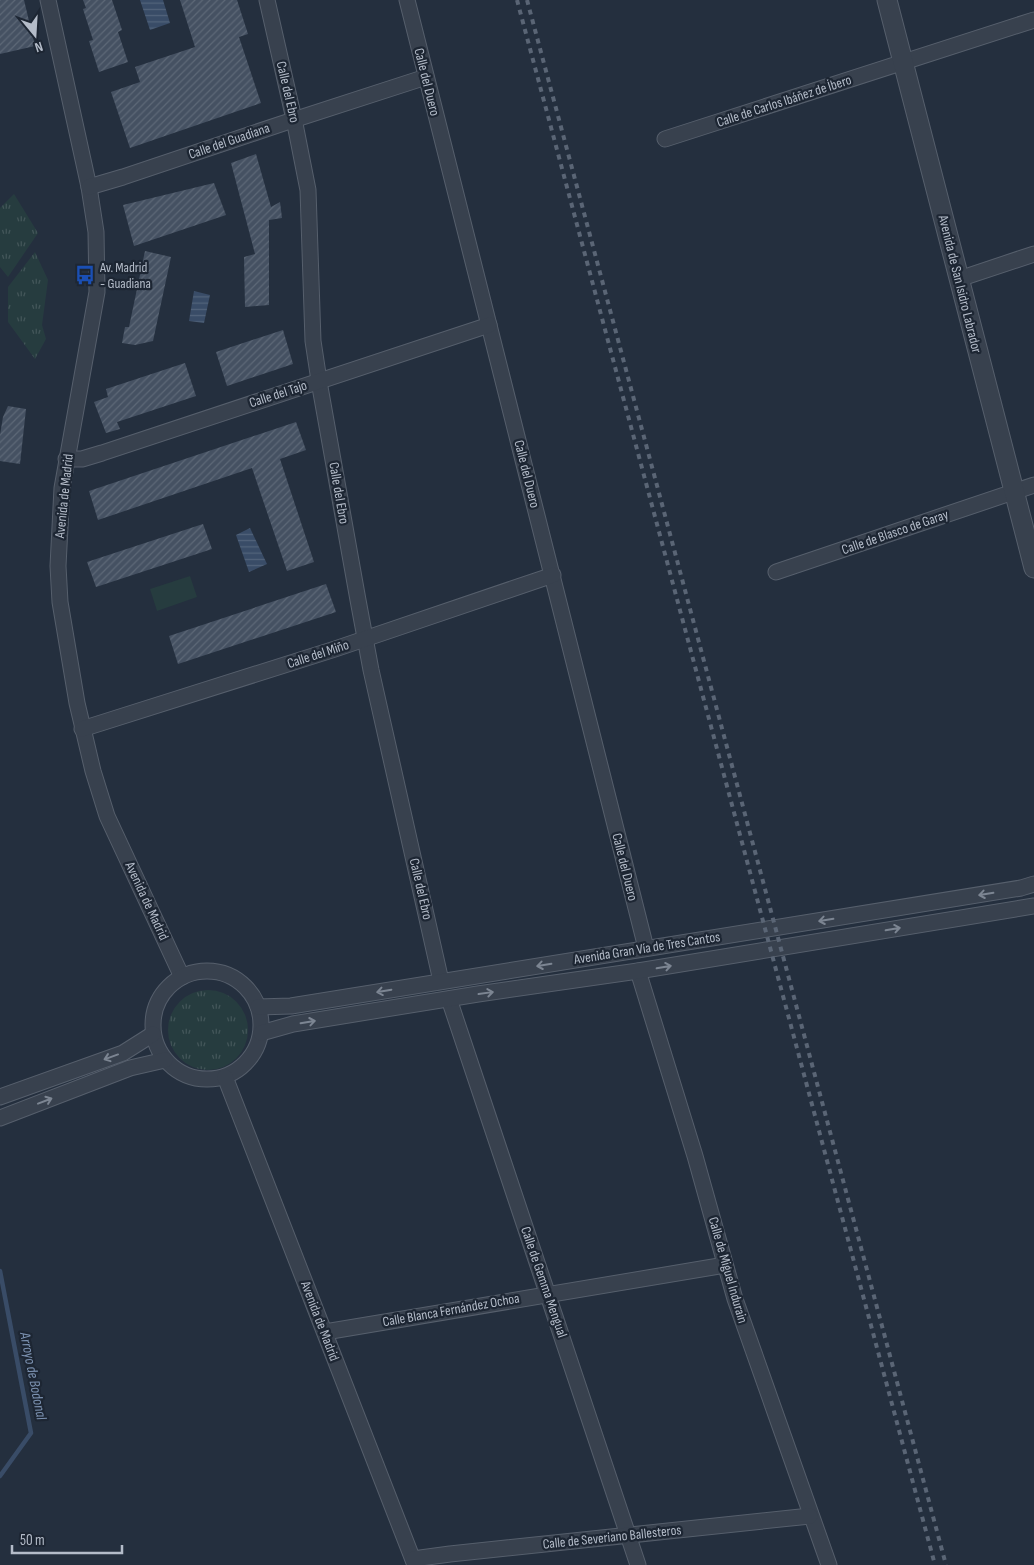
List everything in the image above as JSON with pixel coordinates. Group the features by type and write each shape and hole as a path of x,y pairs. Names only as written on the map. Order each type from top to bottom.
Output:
{"street":[{"name":"Avenida de Madrid","path":"48,0 89,187 96,232 97,292 62,488 58,566 60,602 82,729 107,816 182,977"},
{"name":"Calle del Ebro","path":"267,0 308,190 313,341 365,638 442,981"},
{"name":"Calle del Duero","path":"407,0 646,948"},
{"name":"Avenida de San Isidro Labrador","path":"887,0 1034,568"},
{"name":"Calle de Carlos Ibáñez de Íbero","path":"665,139 1034,20"},
{"name":"Calle del Guadiana","path":"89,187 426,77"},
{"path":"959,280 1034,254"},
{"name":"Calle del Tajo","path":"66,459 82,458 102,453 489,325"},
{"name":"Calle de Blasco de Garay","path":"776,572 1034,485"},
{"name":"Calle del Miño","path":"82,729 335,649 552,575"},
{"name":"Avenida Gran Vía de Tres Cantos","path":"258,1007 291,1006 1021,888 1034,884"},
{"name":"Avenida Gran Vía de Tres Cantos","path":"261,1033 293,1024 638,971 1034,906"},
{"path":"210,971 225,974 240,982 251,993 258,1007 261,1033 256,1048 237,1071 225,1077 207,1080 191,1077 177,1070 165,1060 157,1048 153,1034 153,1018 157,1003 166,989 182,977 210,971"},
{"name":"Calle de Miguel Indurain","path":"638,971 695,1156 735,1299 828,1565"},
{"name":"Calle de Gemma Mengual","path":"449,999 638,1565"},
{"path":"0,1097 123,1053 153,1034"},
{"path":"0,1118 130,1068 165,1060"},
{"name":"Avenida de Madrid","path":"225,1077 414,1562"},
{"name":"Calle Blanca Fernández Ochoa","path":"325,1332 725,1265"},
{"name":"Calle de Severiano Ballesteros","path":"414,1562 629,1535 810,1516"}],"green space":[{"path":"14,194 38,233 8,277 0,267 0,208"},
{"path":"35,252 48,280 42,325 46,339 35,359 8,322 8,287"},
{"path":"190,576 197,597 157,611 150,589"},
{"path":"208,990 223,993 236,1002 245,1015 248,1030 245,1045 236,1058 223,1067 208,1070 193,1067 180,1058 171,1045 168,1030 171,1015 180,1002 193,993"}],"water":[{"path":"140,0 163,0 170,23 150,30"},
{"path":"194,291 210,295 204,323 189,321"},
{"path":"250,528 267,564 249,572 236,535"}],"building":[{"path":"0,0 24,0 35,46 0,54"},
{"path":"83,0 112,0 122,30 118,32 128,62 99,72 89,41 93,40 83,9 86,8"},
{"path":"180,0 237,0 248,34 239,37 261,103 130,148 111,92 140,82 135,67 195,47"},
{"path":"256,154 271,207 280,202 282,218 269,220 269,305 245,307 244,257 255,254 231,163"},
{"path":"214,183 226,215 134,246 123,205"},
{"path":"145,251 171,257 153,341 135,345 122,343 125,327 129,327"},
{"path":"283,330 293,364 227,386 216,352"},
{"path":"185,363 196,396 117,422 120,429 106,433 94,402 108,397 106,389"},
{"path":"8,406 26,409 20,464 0,461 0,435 3,417"},
{"path":"296,422 306,450 280,459 314,562 287,571 252,468 98,520 89,491"},
{"path":"203,524 212,549 96,587 87,562"},
{"path":"326,584 336,612 178,664 169,636"}],"waterway":[{"name":"Arroyo de Bodonal","path":"0,1271 31,1433 0,1476"}],"railway":[{"path":"517,0 935,1565"},
{"path":"527,0 946,1565"}],"place":[{"name":"Av. Madrid - Guadiana","path":"85,275"}]}
